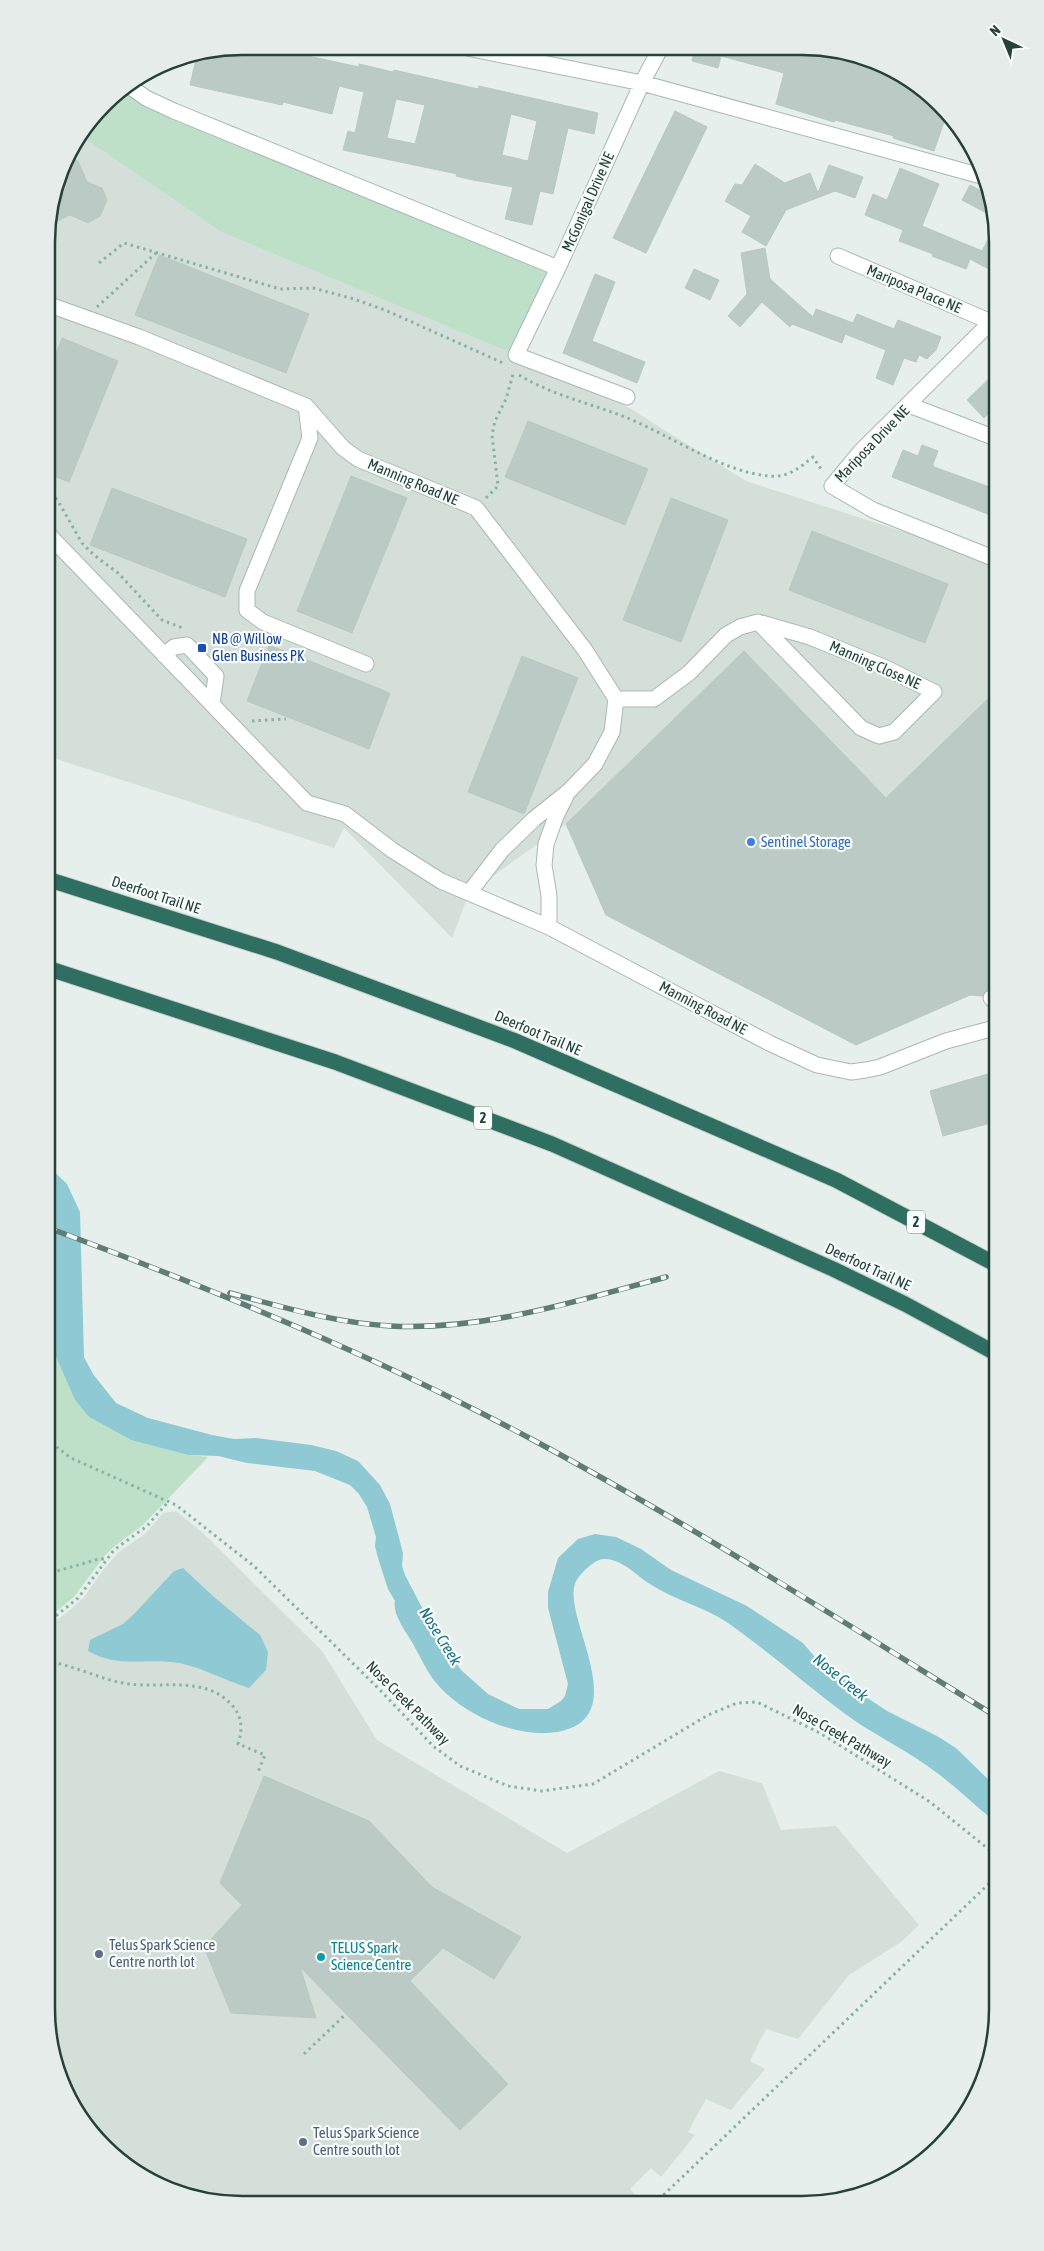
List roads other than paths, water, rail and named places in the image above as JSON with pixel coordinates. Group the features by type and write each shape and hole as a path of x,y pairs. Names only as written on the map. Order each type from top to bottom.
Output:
{"highway":[{"name":"Deerfoot Trail NE","path":"55,882 277,952 512,1040 836,1180 989,1260"},
{"name":"Deerfoot Trail NE","path":"55,971 335,1062 552,1144 906,1304 989,1349"},
{"path":"906,1304 989,1359"}],"street":[{"path":"502,55 642,83 977,175"},
{"name":"McGonigal Drive NE","path":"627,397 511,362 558,268 642,83 657,55"},
{"path":"134,89 146,98 183,114 558,268"},
{"name":"Mariposa Place NE","path":"838,256 989,316"},
{"name":"Manning Road NE","path":"55,307 139,337 306,406 343,448 358,459 476,508 586,650 616,699"},
{"name":"Mariposa Drive NE","path":"989,323 861,451 832,486 873,510 989,556"},
{"path":"909,405 989,436"},
{"path":"306,406 310,438 248,592 247,610 264,622 366,664"},
{"name":"Manning Road NE","path":"55,541 307,803 345,814 416,866 441,881 549,927 769,1044 832,1070 851,1072 880,1067 946,1041 989,1029"},
{"path":"469,893 502,850 534,819 569,791 595,764 612,732 616,699 654,699 689,673 726,635 740,627 758,622"},
{"name":"Manning Close NE","path":"758,622 810,637 886,668 934,692 894,732 879,736 861,728 758,622"},
{"path":"164,655 174,647 187,645 216,676 212,704"},
{"path":"549,927 550,896 544,865 546,844 556,816 569,791"}],"water":[{"name":"Nose Creek","path":"55,1173 67,1184 80,1212 84,1357 93,1374 116,1403 148,1418 212,1435 234,1439 256,1438 311,1445 336,1451 358,1461 380,1485 390,1504 403,1553 402,1566 405,1575 430,1623 461,1670 488,1694 519,1709 548,1709 561,1701 565,1696 568,1684 548,1608 548,1592 558,1558 578,1539 595,1534 616,1537 641,1549 671,1570 747,1606 803,1643 820,1663 834,1670 857,1691 887,1711 937,1736 956,1748 989,1780 989,1817 926,1765 844,1713 728,1623 709,1612 659,1590 624,1565 612,1560 603,1559 593,1563 578,1577 574,1588 574,1603 578,1622 594,1683 593,1702 586,1717 571,1728 555,1732 537,1733 499,1725 464,1708 450,1697 434,1680 400,1622 395,1611 395,1601 388,1589 378,1558 375,1546 376,1537 367,1507 359,1494 350,1485 315,1471 247,1463 218,1456 188,1455 131,1440 89,1417 75,1400 55,1354"},
{"path":"183,1568 214,1597 260,1635 268,1652 266,1670 249,1688 179,1663 111,1660 88,1651 90,1640 123,1624 174,1571"}],"railway":[{"path":"55,1230 171,1275 294,1326 476,1410 594,1473 711,1541 989,1712"},
{"path":"230,1293 309,1314 350,1322 390,1326 425,1326 460,1324 530,1312 666,1277"}],"place":[{"name":"NB @ Willow Glen Business PK","path":"202,648"},
{"name":"Sentinel Storage","path":"751,842"},
{"name":"Telus Spark Science Centre north lot","path":"99,1954"},
{"name":"TELUS Spark Science Centre","path":"321,1957"},
{"name":"Telus Spark Science Centre south lot","path":"303,2142"}]}
